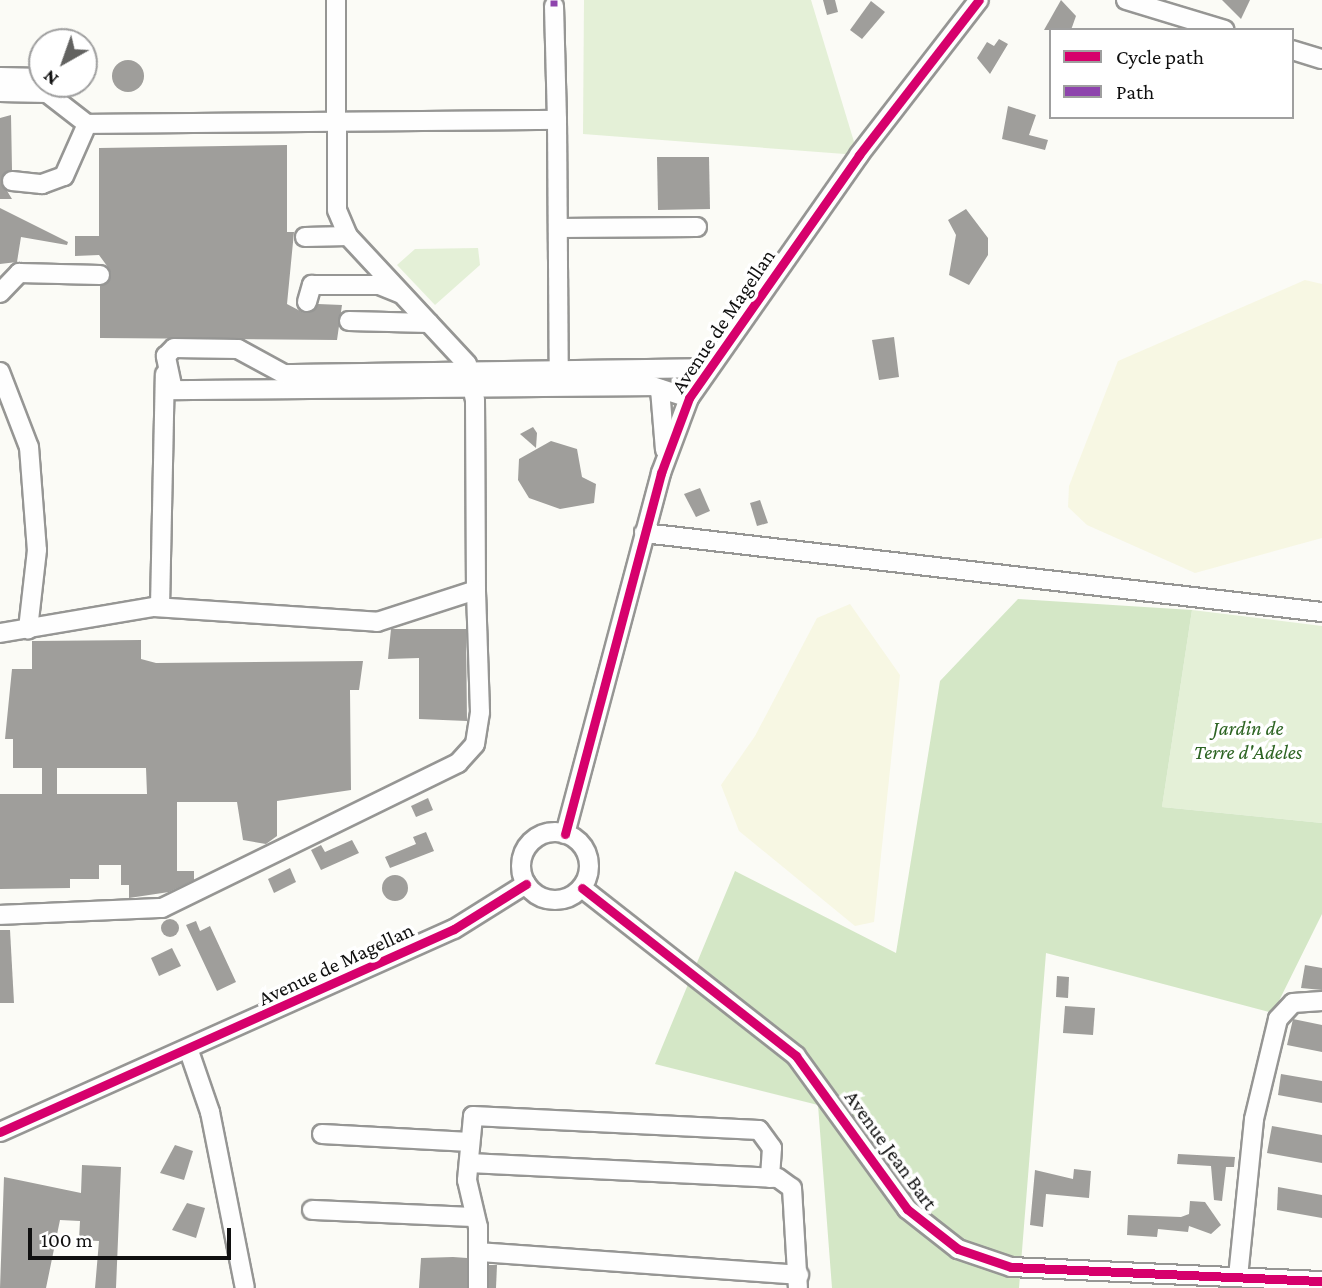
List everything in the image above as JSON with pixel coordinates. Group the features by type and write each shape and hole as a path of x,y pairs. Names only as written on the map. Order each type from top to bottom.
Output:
{"street":[{"path":"0,915 162,908 458,763 475,744 480,712 469,379 429,323 406,298 382,281 348,236 337,210 336,0"},
{"name":"Avenue de Magellan","path":"565,834 644,533 665,460 689,398 708,368 979,0"},
{"path":"1126,0 1218,28"},
{"path":"554,6 559,228 558,386"},
{"path":"1294,51 1322,59"},
{"path":"0,77 28,82"},
{"path":"0,92 28,88"},
{"path":"60,98 87,124 557,120"},
{"path":"12,181 42,184 64,176 87,124"},
{"path":"559,228 697,228"},
{"path":"305,237 348,236"},
{"path":"0,293 19,273 100,275"},
{"path":"307,302 312,285 382,281"},
{"path":"349,321 429,323"},
{"path":"160,607 166,356 174,348 238,349 284,381"},
{"path":"469,379 559,368 708,368"},
{"path":"0,372 29,447 37,550 28,629"},
{"path":"165,374 173,390 284,381 469,379 558,386 660,389 689,398"},
{"path":"660,389 665,460"},
{"path":"644,533 1322,612"},
{"path":"0,633 160,607 377,622 477,590"},
{"path":"565,834 588,857 582,888 553,900 526,884 522,861 532,841 565,834"},
{"name":"Avenue de Magellan","path":"0,1132 189,1051 454,929 526,884"},
{"name":"Avenue Jean Bart","path":"582,888 796,1056 907,1209 958,1249 1011,1267 1322,1281"},
{"path":"1238,1277 1254,1119 1278,1019 1293,1003 1322,1001"},
{"path":"189,1051 210,1112 245,1288"},
{"path":"478,1288 479,1252 468,1163 472,1116 759,1130 772,1148 771,1178"},
{"path":"322,1135 470,1142"},
{"path":"468,1163 771,1178 792,1188 798,1282 479,1252"},
{"path":"312,1210 475,1217"}],"green space":[{"path":"584,0 811,0 858,155 583,134"},
{"path":"478,248 480,265 435,305 397,265 415,249"},
{"path":"1305,280 1322,284 1322,538 1195,573 1087,525 1068,507 1069,486 1118,361"},
{"path":"1018,599 1192,610 1162,807 1322,823 1322,914 1273,1013 1046,953 1019,1288 832,1288 818,1105 655,1064 735,871 896,953 940,681"},
{"path":"850,604 900,675 874,922 855,926 739,831 721,785 755,736 817,618"},
{"name":"Jardin de Terre d'Adeles","path":"1192,610 1322,626 1322,823 1162,807"}],"building":[{"path":"823,0 835,0 838,12 827,15"},
{"path":"1061,0 1076,16 1072,28 1044,30"},
{"path":"1222,0 1250,0 1241,19"},
{"path":"871,1 885,12 862,39 850,30"},
{"path":"999,39 1008,44 990,74 977,58 987,42 994,46"},
{"path":"128,60 139,65 144,76 139,87 128,92 117,87 112,76 117,65"},
{"path":"1008,106 1036,115 1029,135 1048,140 1045,150 1002,139"},
{"path":"11,115 12,170 1,181 12,199 0,199 0,118"},
{"path":"287,145 287,232 294,232 287,304 304,313 318,304 342,305 337,340 100,338 100,286 109,281 110,270 99,255 75,256 75,236 99,236 99,148"},
{"path":"657,157 709,157 710,209 658,210"},
{"path":"0,208 68,242 67,245 21,237 17,262 0,264"},
{"path":"966,209 988,238 988,255 969,285 949,275 956,235 948,220"},
{"path":"894,337 899,377 879,380 872,340"},
{"path":"533,427 537,433 536,448 520,434"},
{"path":"551,441 577,449 582,477 596,484 594,503 560,509 529,498 518,480 519,459"},
{"path":"700,488 710,511 696,517 684,494"},
{"path":"760,500 768,523 757,526 750,503"},
{"path":"391,629 466,629 467,721 419,719 419,658 388,659"},
{"path":"141,640 141,659 156,663 363,661 359,690 350,690 351,790 277,801 277,836 266,844 243,840 237,802 177,802 177,871 194,871 194,880 169,892 129,898 129,885 121,885 121,865 99,865 99,879 70,879 70,888 0,889 0,794 42,794 42,768 13,768 13,739 5,739 12,669 32,669 32,641","holes":["57,768 146,768 147,794 57,794"]},
{"path":"428,798 433,810 416,817 411,806"},
{"path":"426,832 434,851 390,868 385,857 416,844 413,837"},
{"path":"352,840 359,853 321,870 311,850 321,845 325,852"},
{"path":"290,868 296,882 274,893 268,879"},
{"path":"395,875 404,879 408,888 404,897 395,901 386,897 382,888 386,879"},
{"path":"166,919 174,919 179,928 177,935 166,937 161,932 161,924"},
{"path":"196,921 200,931 210,926 236,982 217,991 186,925"},
{"path":"0,930 10,930 14,1003 0,1003"},
{"path":"172,948 181,966 159,976 151,958"},
{"path":"1305,965 1322,968 1322,990 1301,988"},
{"path":"1057,976 1069,977 1068,998 1056,997"},
{"path":"1065,1006 1095,1008 1093,1035 1063,1033"},
{"path":"1293,1019 1322,1025 1322,1052 1287,1045"},
{"path":"1281,1074 1322,1081 1322,1103 1278,1095"},
{"path":"1272,1126 1322,1135 1322,1163 1267,1153"},
{"path":"175,1145 193,1151 184,1180 160,1173"},
{"path":"1178,1154 1235,1157 1234,1167 1226,1167 1222,1201 1214,1200 1211,1166 1177,1164"},
{"path":"82,1165 121,1167 116,1288 95,1288 99,1241 79,1240 80,1221 60,1220 46,1288 0,1288 4,1177 81,1193"},
{"path":"1074,1169 1091,1171 1089,1198 1046,1194 1043,1227 1030,1225 1035,1170 1073,1179"},
{"path":"1278,1187 1322,1195 1322,1218 1277,1210"},
{"path":"1190,1201 1205,1202 1221,1225 1211,1234 1189,1226 1188,1232 1158,1229 1157,1237 1127,1235 1128,1215 1181,1217 1189,1214"},
{"path":"187,1203 205,1208 196,1238 172,1230"},
{"path":"421,1258 467,1258 467,1288 419,1288"},
{"path":"489,1265 497,1265 496,1288 489,1288"}],"marked path":[{"path":"554,0 554,6"}],"cycle path":[{"path":"565,834 661,473 689,398 859,155 979,0"},
{"path":"0,1132 454,929 526,884"},
{"path":"582,888 796,1056 907,1209 958,1249 1011,1267 1322,1281"}]}
